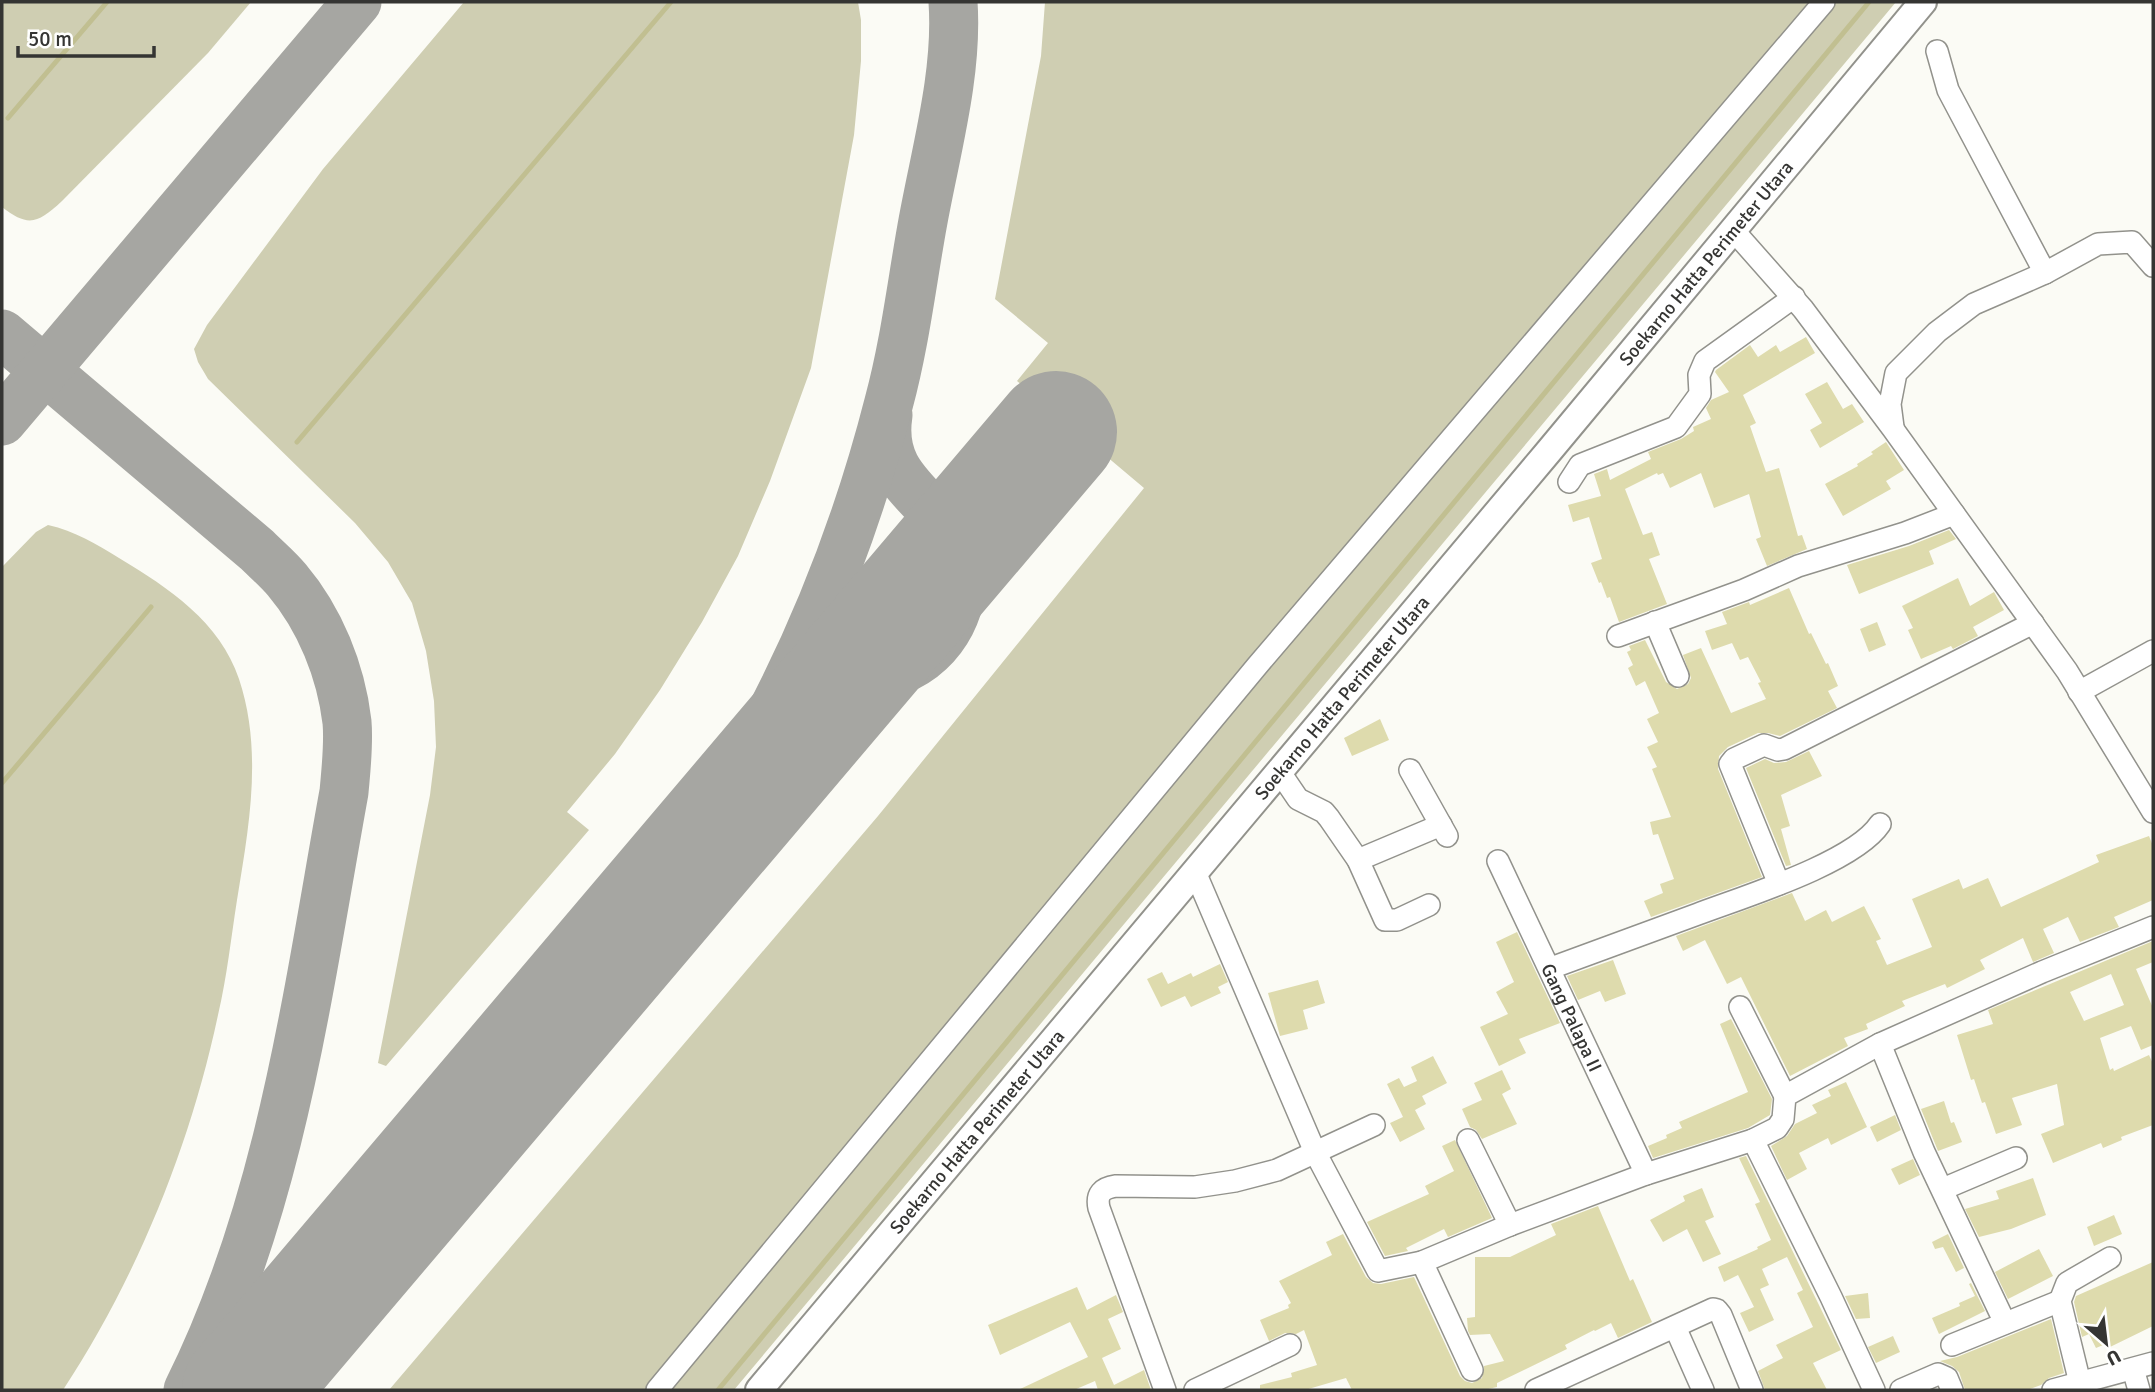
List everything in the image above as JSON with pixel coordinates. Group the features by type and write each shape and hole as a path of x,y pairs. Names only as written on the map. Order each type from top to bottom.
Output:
{"main road":[{"name":"Soekarno Hatta Perimeter Utara","path":"759,1390 1923,2"}],"street":[{"path":"657,1390 1257,666 1824,2"},
{"path":"1937,51 1948,90 2045,273"},
{"path":"1733,230 1794,298 1893,429 2033,623 2153,812"},
{"path":"1893,429 1890,404 1896,373 1937,332 1975,304 2045,273 2098,244 2132,242 2153,266"},
{"path":"1549,451 1575,474 1676,427 1700,394 1699,374 1705,361 1794,298"},
{"path":"1618,636 1744,590 1798,566 1905,534 1954,514"},
{"path":"1655,622 1678,676"},
{"path":"1779,884 1730,764 1734,759 1764,745 1778,750 1784,749 2033,623"},
{"path":"2079,692 2153,651"},
{"path":"1358,860 1444,830 1410,770"},
{"path":"1279,771 1298,799 1324,812 1358,860 1385,920 1397,920 1429,905"},
{"path":"1551,968 1779,884 1839,857 1875,831 1880,824"},
{"name":"Gang Palapa II","path":"1498,860 1646,1174"},
{"path":"1195,872 1315,1152 1378,1271 1422,1262 1510,1225 1646,1174 1753,1140 1777,1128 1783,1119 1785,1096 1741,1007"},
{"path":"1785,1096 1880,1044 2042,972 2153,927"},
{"path":"1880,1044 1924,1152 2005,1323"},
{"path":"1164,1390 1099,1208 1097,1200 1100,1193 1115,1186 1195,1187 1235,1181 1277,1170 1374,1125"},
{"path":"1468,1140 1510,1225"},
{"path":"1753,1140 1874,1390"},
{"path":"1943,1189 2015,1158"},
{"path":"2080,1383 2060,1301 2067,1283 2110,1258"},
{"path":"1422,1262 1472,1370"},
{"path":"1952,1345 2060,1301"},
{"path":"1546,1388 1717,1310 1752,1390"},
{"path":"1675,1327 1703,1390"},
{"path":"1195,1390 1290,1345"},
{"path":"2053,1390 2143,1366 2139,1390"},
{"path":"1900,1390 1938,1374 1947,1378 1952,1390"}],"green space":[{"path":"2,2 251,2 208,53 62,201 40,218 27,220 2,207"},
{"path":"464,2 858,2 861,61 854,135 811,368 770,481 738,556 660,690 615,754 567,812 589,830 386,1066 378,1063 430,795 436,747 434,701 426,651 412,603 388,562 355,523 208,379 194,349 207,325 323,169"},
{"path":"1045,2 1896,2 734,1390 389,1390 878,816 1144,488 1017,381 1048,343 995,299 1041,56"},
{"path":"48,525 85,538 174,594 191,608 219,640 239,679 246,706 252,761 251,789 246,845 218,1015 192,1113 158,1210 114,1302 63,1390 2,1390 2,567 36,532"}],"building":[{"path":"1806,337 1815,353 1743,395 1756,423 1750,426 1766,472 1779,468 1798,536 1802,535 1807,549 1767,566 1756,539 1761,537 1749,494 1714,508 1701,473 1670,488 1663,473 1657,473 1625,489 1643,535 1652,532 1660,555 1649,559 1667,604 1619,622 1610,597 1607,598 1591,563 1602,559 1589,517 1573,522 1568,505 1601,496 1594,474 1607,469 1610,480 1651,459 1648,452 1681,439 1694,431 1693,427 1711,419 1706,408 1711,400 1729,392 1716,370 1750,345 1758,357 1776,345 1780,352"},
{"path":"1827,382 1843,409 1852,404 1864,422 1820,448 1810,430 1822,423 1805,394"},
{"path":"1886,442 1904,470 1886,481 1891,489 1843,516 1825,484 1858,466 1857,464 1873,454 1871,452"},
{"path":"1949,530 1956,539 1929,551 1934,564 1859,594 1847,565 1909,546"},
{"path":"1958,578 1970,606 1994,592 2004,610 1973,627 1978,636 1953,649 1951,646 1921,659 1908,630 1913,628 1902,606"},
{"path":"1789,588 1809,634 1811,633 1826,664 1828,663 1838,686 1828,691 1837,708 1780,736 1758,733 1728,747 1719,756 1718,769 1762,877 1651,917 1644,901 1663,893 1660,884 1674,879 1658,834 1653,835 1650,822 1671,817 1652,769 1657,767 1647,747 1658,742 1647,719 1659,713 1645,681 1636,686 1628,668 1633,665 1627,652 1631,650 1629,646 1645,640 1666,682 1677,689 1688,684 1691,678 1683,655 1701,648 1731,713 1766,699 1758,683 1761,682 1748,657 1740,660 1732,643 1712,650 1705,631 1727,624 1722,612 1749,602 1750,605"},
{"path":"1877,622 1886,645 1869,652 1860,629"},
{"path":"1380,719 1389,740 1352,756 1344,738"},
{"path":"1809,751 1822,776 1781,795 1790,826 1781,829 1791,865 1786,866 1746,768 1765,759 1774,763 1786,762"},
{"path":"2149,836 2153,846 2153,900 2114,917 2119,927 2080,942 2068,917 2043,929 2054,953 2033,962 2023,938 1980,960 1985,969 1947,988 1945,984 1902,1001 1905,1006 1866,1024 1868,1029 1844,1038 1848,1046 1790,1076 1741,977 1727,984 1705,940 1683,951 1676,936 1792,893 1805,921 1826,910 1832,922 1864,906 1881,939 1876,941 1887,965 1932,947 1912,899 1959,879 1963,889 1988,878 2001,907 2099,862 2096,855"},
{"path":"1517,932 1560,1023 1519,1039 1526,1053 1499,1066 1480,1027 1508,1014 1496,992 1514,982 1496,942"},
{"path":"2153,941 2153,962 2136,969 2153,1008 2153,1045 2141,1050 2131,1026 2100,1038 2110,1070 2113,1068 2114,1071 2149,1055 2153,1064 2153,1125 2121,1137 2122,1140 2103,1148 2101,1143 2053,1163 2041,1134 2064,1125 2057,1084 2012,1098 2022,1125 1996,1134 1985,1102 1982,1103 1974,1079 1971,1080 1957,1035 1993,1024 1988,1010","holes":["2111,974 2124,1005 2084,1021 2070,992"]},
{"path":"1613,960 1626,994 1605,1002 1600,991 1578,1000 1567,976"},
{"path":"1220,964 1228,982 1218,987 1221,993 1191,1007 1185,996 1161,1007 1147,979 1162,972 1168,984 1191,973 1193,977"},
{"path":"1318,980 1325,1003 1303,1010 1308,1029 1280,1036 1268,993"},
{"path":"1731,1019 1772,1099 1770,1115 1748,1128 1653,1158 1648,1146 1682,1128 1679,1122 1748,1092 1720,1024"},
{"path":"1433,1056 1447,1083 1422,1096 1426,1104 1415,1110 1425,1129 1400,1142 1390,1123 1403,1117 1387,1084 1399,1078 1404,1087 1417,1081 1411,1067"},
{"path":"1502,1070 1511,1089 1502,1094 1517,1124 1482,1139 1476,1130 1470,1127 1462,1109 1482,1100 1474,1083"},
{"path":"1846,1082 1867,1127 1831,1145 1828,1138 1799,1153 1807,1169 1787,1180 1771,1146 1787,1136 1795,1124 1817,1113 1812,1105 1831,1096 1828,1090"},
{"path":"1944,1101 1951,1123 1954,1122 1962,1142 1938,1151 1921,1109"},
{"path":"1895,1115 1901,1130 1877,1142 1870,1127"},
{"path":"1455,1140 1492,1218 1448,1237 1444,1229 1406,1248 1408,1251 1385,1256 1367,1222 1429,1194 1425,1186 1454,1171 1442,1146"},
{"path":"1746,1156 1841,1350 1813,1363 1827,1390 1765,1390 1758,1371 1783,1358 1776,1345 1813,1327 1797,1293 1803,1290 1787,1257 1762,1269 1769,1285 1760,1289 1774,1320 1749,1332 1740,1313 1754,1307 1738,1275 1724,1282 1718,1267 1758,1249 1757,1247 1771,1240 1755,1204 1760,1202 1739,1158"},
{"path":"1913,1159 1920,1175 1899,1185 1891,1169"},
{"path":"2033,1178 2046,1215 2011,1229 1979,1237 1965,1209 1999,1199 1996,1191"},
{"path":"1702,1188 1714,1217 1705,1221 1721,1254 1703,1262 1687,1229 1663,1242 1650,1220 1685,1201 1683,1196"},
{"path":"1598,1206 1630,1281 1633,1279 1652,1322 1618,1338 1611,1323 1565,1345 1567,1349 1497,1383 1497,1387 1484,1390 1352,1390 1346,1378 1305,1390 1260,1390 1260,1385 1292,1377 1291,1373 1317,1365 1304,1330 1296,1334 1285,1333 1269,1341 1260,1320 1289,1308 1291,1303 1279,1281 1332,1255 1326,1242 1343,1234 1366,1277 1373,1283 1381,1284 1414,1277 1460,1376 1472,1383 1482,1378 1484,1366 1504,1361 1490,1334 1470,1335 1468,1331 1467,1318 1475,1317 1475,1257 1510,1257 1556,1235 1551,1224"},
{"path":"2114,1215 2122,1234 2094,1246 2087,1227"},
{"path":"1948,1234 1964,1268 1956,1272 1943,1247 1935,1249 1932,1242"},
{"path":"2039,1249 2053,1276 2008,1299 1995,1272"},
{"path":"2153,1262 2153,1326 2110,1347 2108,1343 2096,1348 2089,1334 2082,1337 2074,1302 2076,1296"},
{"path":"1971,1283 1985,1311 1939,1334 1932,1318 1975,1296 1969,1284"},
{"path":"1077,1287 1087,1310 1116,1295 1123,1312 1108,1319 1121,1349 1102,1358 1114,1385 1144,1370 1151,1390 1098,1390 1095,1381 1074,1390 1018,1390 1088,1357 1070,1322 1000,1355 988,1325"},
{"path":"1868,1293 1870,1318 1856,1319 1845,1296"},
{"path":"2051,1319 2064,1373 2049,1378 2041,1385 2027,1390 1965,1390 1959,1372 1940,1361 1957,1357"},
{"path":"1893,1336 1900,1352 1876,1363 1868,1347"}],"waterway":[{"path":"8,118 107,2"},
{"path":"297,442 671,2"},
{"path":"718,1390 1869,2"},
{"path":"2,783 151,607"}],"taxiway":[{"path":"2,421 357,2"},
{"path":"629,934 683,859 733,782 782,692 843,550 895,380 949,84 954,29 953,2"},
{"path":"2,334 257,550 284,576 319,629 334,665 344,703 348,739 344,792 287,1097 246,1246 220,1319 188,1390"},
{"path":"766,776 814,719 845,690 865,680 900,670 929,651 941,638 957,608 962,574 959,557 940,520 914,491 892,460 887,440 888,415"}],"runway":[{"path":"243,1390 1056,432"}]}
